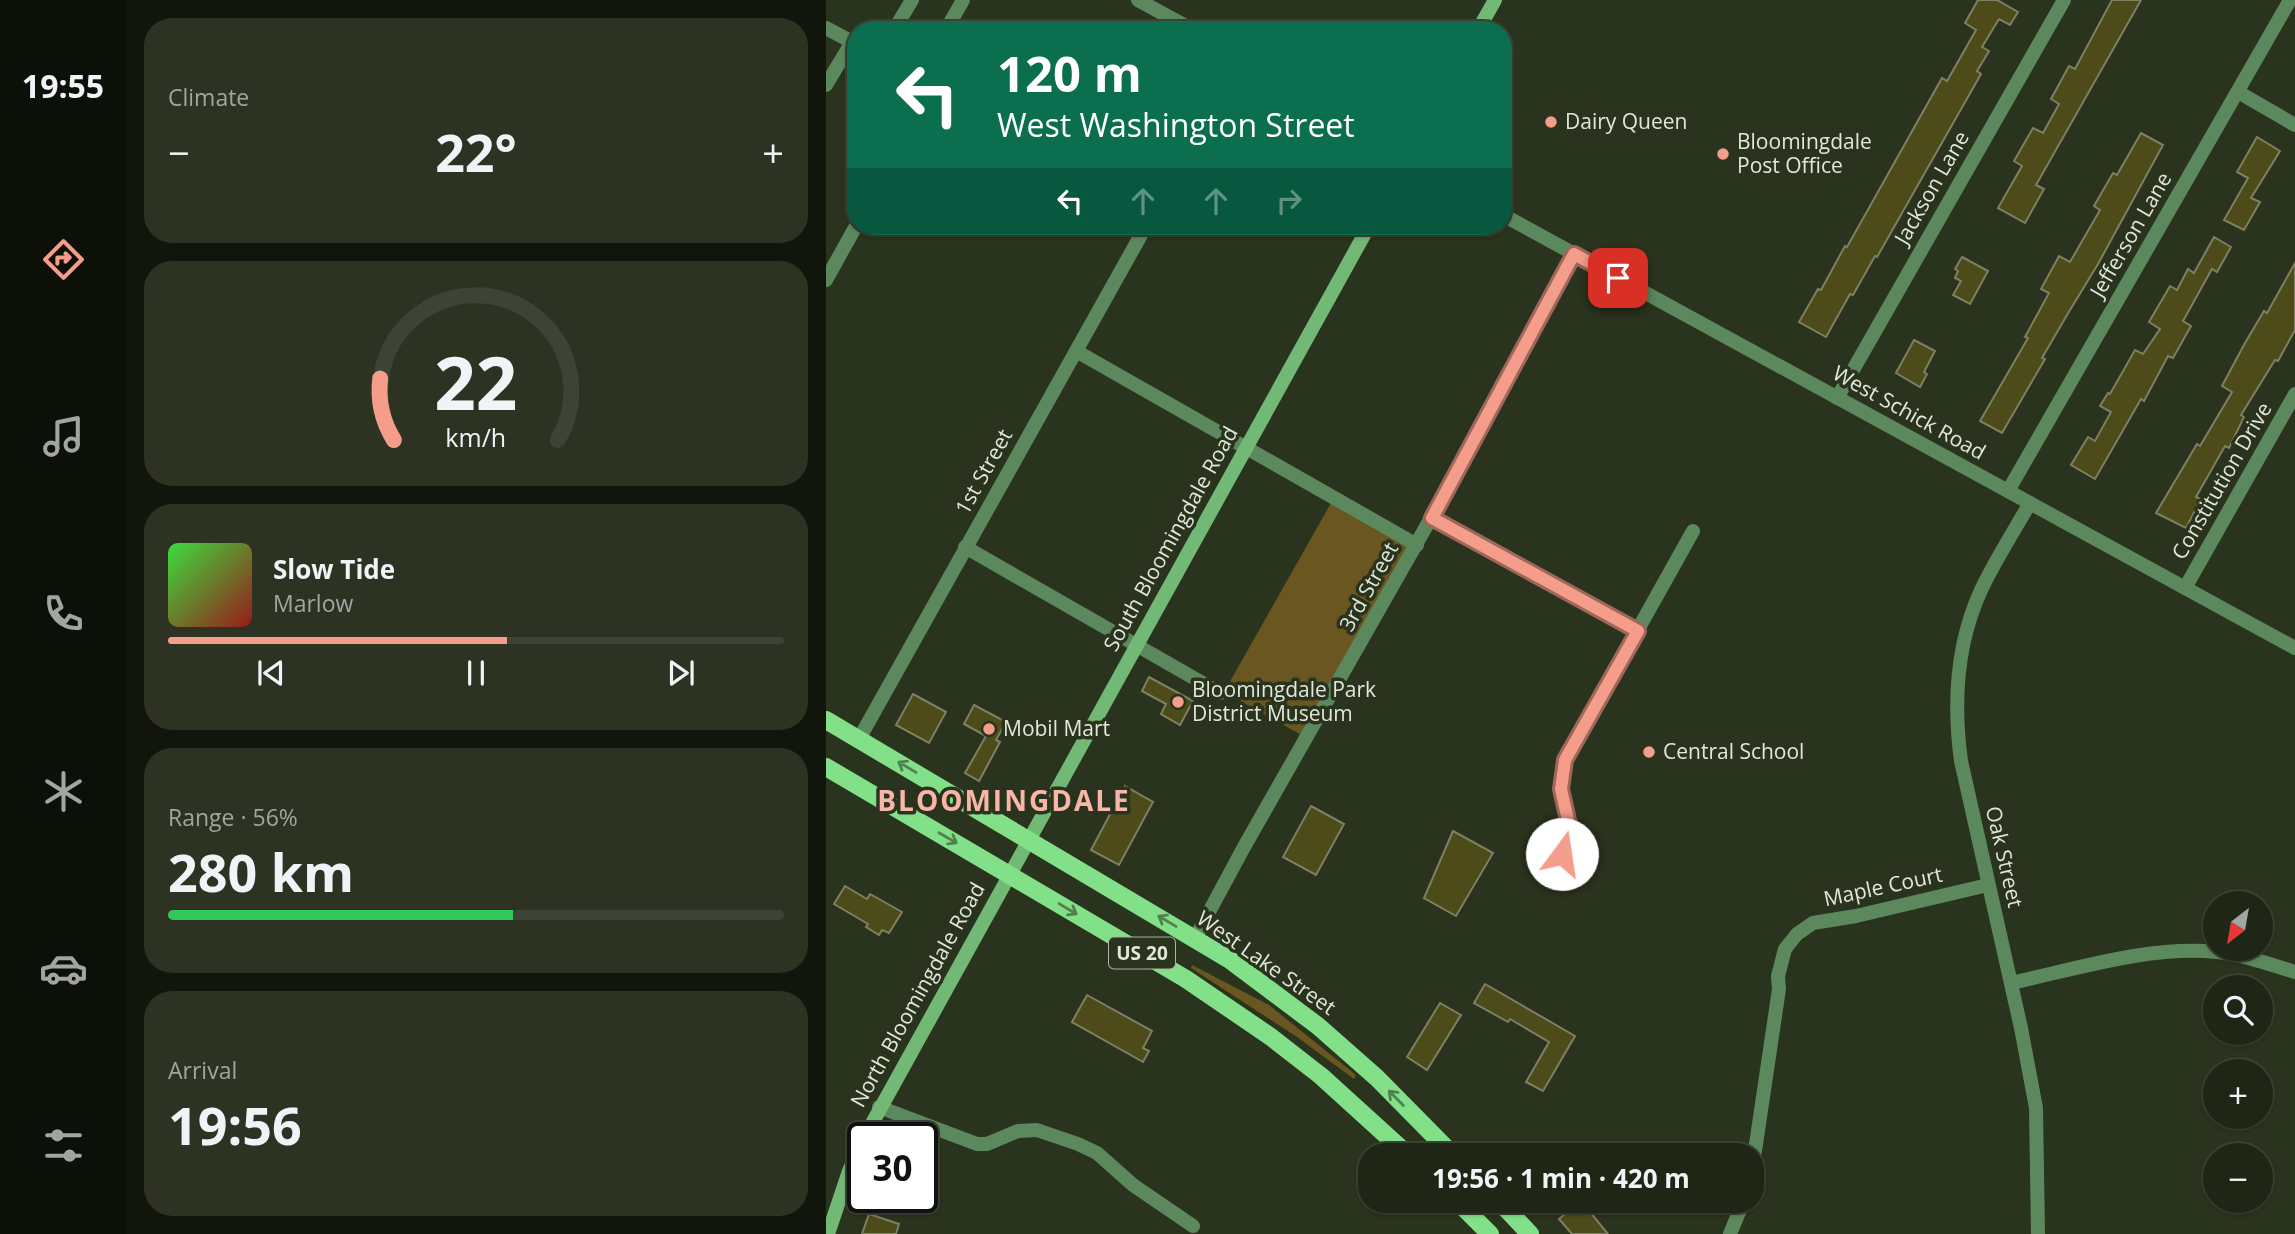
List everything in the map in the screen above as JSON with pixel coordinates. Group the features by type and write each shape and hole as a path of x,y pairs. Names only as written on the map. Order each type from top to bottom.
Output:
{"main road":[{"path":"1483,21 1495,0"},
{"name":"South Bloomingdale Road","path":"1009,874 1364,235"},
{"name":"US 20","path":"826,720 1029,840"},
{"name":"US 20","path":"826,766 1186,979 1253,1024 1321,1076 1395,1143"},
{"name":"West Lake Street","path":"1029,840 1248,972 1318,1026 1377,1078 1441,1143"},
{"name":"North Bloomingdale Road","path":"871,1122 1009,874"},
{"name":"North Bloomingdale Road","path":"828,1234 847,1177"},
{"path":"1468,1213 1490,1234"},
{"path":"1510,1213 1529,1234"}],"street":[{"path":"899,21 912,0"},
{"path":"951,21 963,0"},
{"path":"1138,0 1176,21"},
{"name":"Jackson Lane","path":"1837,398 2064,0"},
{"name":"Jefferson Lane","path":"2008,491 2290,0"},
{"path":"826,28 847,39"},
{"path":"826,85 847,54"},
{"path":"2238,92 2295,125"},
{"name":"West Schick Road","path":"1512,220 2295,648"},
{"path":"826,280 851,235"},
{"name":"1st Street","path":"859,739 1141,235"},
{"name":"3rd Street","path":"1195,938 1432,518 1574,254"},
{"path":"1076,351 1417,545"},
{"name":"Constitution Drive","path":"2185,588 2295,394"},
{"name":"Oak Street","path":"2030,503 1972,611 1961,649 1956,686 1956,726 1961,761 2036,1108 2038,1234"},
{"path":"1432,518 1638,631"},
{"path":"1572,838 1561,789 1565,760 1693,531"},
{"path":"965,547 1220,693"},
{"name":"Maple Court","path":"1756,1143 1779,989 1778,976 1785,950 1792,940 1813,923 1856,916 1988,885"},
{"path":"2011,983 2135,957 2194,951 2253,958 2295,972"},
{"path":"879,1107 976,1144 986,1144 1018,1131 1048,1132 1097,1153 1133,1185 1193,1226"},
{"path":"1730,1234 1739,1213"}],"shaded area":[{"path":"1331,503 1411,547 1305,737 1224,692"},
{"path":"1192,965 1269,1005 1356,1075 1354,1079 1297,1037 1191,968"}],"building":[{"path":"1978,0 1997,0 2018,12 2010,25 1999,19 1982,47 1989,51 1977,71 1981,74 1877,257 1875,256 1853,295 1850,294 1826,337 1799,322 1818,289 1821,290 1845,246 1847,247 1942,78 1947,81 1976,30 1965,23"},
{"path":"2112,0 2141,0 2036,185 2044,189 2025,223 1998,208 2022,166 2014,161 2033,128 2043,133 2059,104 2051,99 2069,66 2075,69"},
{"path":"2141,133 2163,145 2002,433 1980,421 2028,338 2025,337 2049,293 2041,289 2059,256 2070,262 2100,210 2094,206 2113,173 2117,175"},
{"path":"2257,137 2280,151 2251,198 2260,202 2244,230 2224,220 2248,178 2237,172"},
{"path":"2214,237 2231,247 2217,272 2212,269 2183,321 2191,326 2173,358 2168,356 2144,401 2141,399 2095,479 2071,465 2088,437 2095,441 2111,412 2100,406 2108,393 2110,394 2135,350 2143,354 2160,329 2149,322 2170,286 2177,290 2188,269 2194,273"},
{"path":"1962,257 1988,271 1970,304 1953,295 1961,281 1955,278 1958,271 1955,269"},
{"path":"2295,263 2295,330 2278,361 2275,360 2241,415 2244,417 2229,448 2225,446 2196,497 2201,499 2186,528 2156,513 2232,392 2222,386 2245,343 2264,311 2267,313"},
{"path":"1914,340 1935,351 1920,387 1896,373"},
{"name":"Bloomingdale Park District Museum","path":"1149,677 1193,701 1180,725 1161,714 1166,704 1142,691"},
{"path":"913,694 946,712 929,743 896,725"},
{"path":"974,705 1006,722 996,740 1000,742 979,781 965,773 986,736 964,724"},
{"path":"1125,786 1153,802 1119,865 1091,850"},
{"path":"1311,806 1344,824 1316,875 1283,857"},
{"path":"1453,831 1493,853 1456,916 1424,898"},
{"path":"845,886 867,899 870,894 902,912 889,933 882,930 879,935 866,927 868,924 834,904"},
{"path":"1485,984 1575,1036 1543,1091 1526,1082 1549,1042 1510,1019 1508,1022 1474,1003"},
{"path":"1087,995 1152,1031 1143,1048 1149,1051 1143,1062 1072,1022"},
{"path":"1440,1003 1461,1015 1427,1070 1407,1057"},
{"path":"1566,1213 1591,1213 1608,1234 1572,1234 1559,1219"},
{"path":"869,1214 899,1224 896,1234 862,1234"}],"place":[{"name":"Dairy Queen","path":"1551,122"},
{"name":"Bloomingdale Post Office","path":"1723,154"},
{"name":"Bloomingdale Park District Museum","path":"1178,702"},
{"name":"Mobil Mart","path":"989,729"},
{"name":"Central School","path":"1649,752"}],"district":[{"name":"BLOOMINGDALE","path":"1004,801"}],"route":[{"path":"1562,854 1564,844 1572,838 1561,789 1565,760 1638,631 1432,518 1574,254 1618,278"}]}
